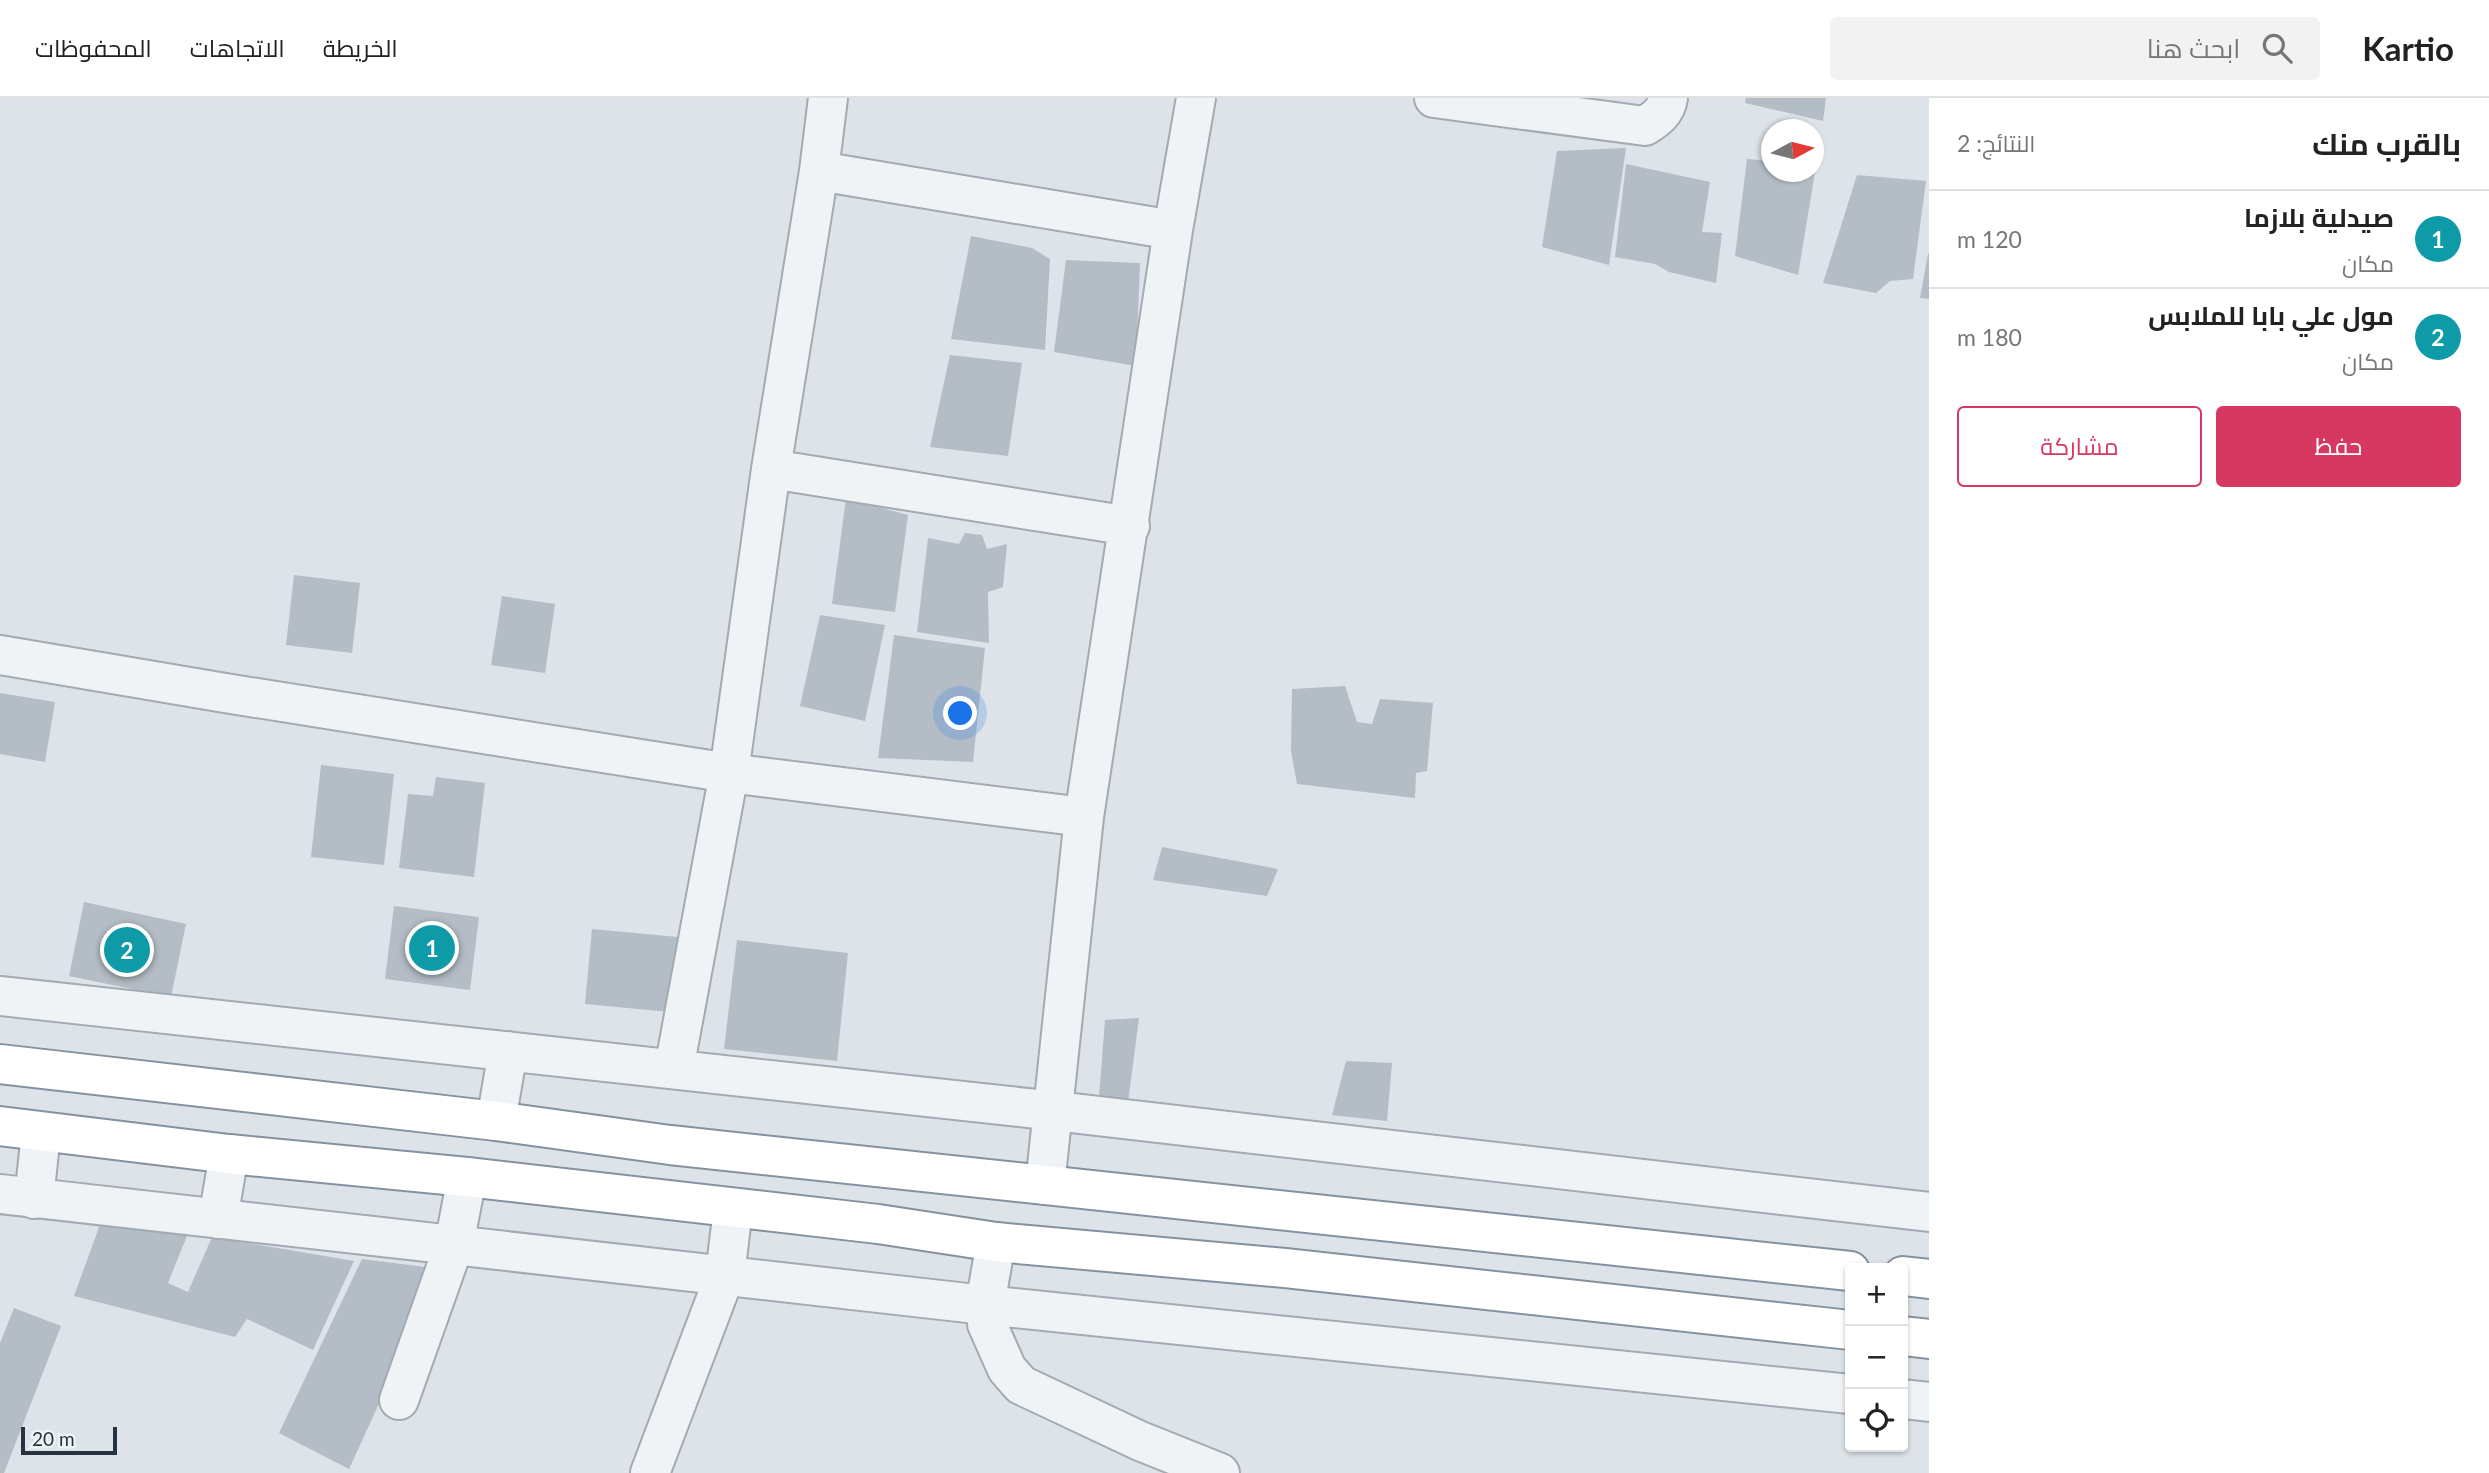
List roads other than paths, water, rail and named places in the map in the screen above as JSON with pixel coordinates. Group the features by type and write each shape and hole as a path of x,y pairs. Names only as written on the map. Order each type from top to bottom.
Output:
{"highway":[{"path":"0,1064 496,1121 670,1145 1845,1270"},
{"path":"0,1126 229,1154 467,1177 878,1224 996,1242 1299,1270 1845,1329"},
{"path":"1908,1277 1929,1279"},
{"path":"1908,1337 1929,1339"}],"street":[{"path":"674,1069 729,773 771,469 819,171 828,98"},
{"path":"1045,1185 1055,1111 1084,817 1173,230 1196,98"},
{"path":"1434,98 1495,102 1645,126 1658,118 1667,105 1668,98"},
{"path":"819,171 1173,230"},
{"path":"771,469 1130,526"},
{"path":"0,655 729,773 1084,817"},
{"path":"0,996 1055,1111 1929,1212"},
{"path":"496,1121 508,1051"},
{"path":"41,1133 17,1197 985,1305 1845,1393"},
{"path":"218,1219 229,1154"},
{"path":"399,1400 454,1245 467,1177"},
{"path":"650,1473 725,1275 733,1209"},
{"path":"996,1242 985,1305 987,1324 1007,1369 1021,1385 1140,1441 1220,1473"},
{"path":"1908,1400 1929,1402"}],"place":[{"name":"صيدلية بلازما","path":"432,948"},
{"name":"مول علي بابا للملابس","path":"127,950"}]}
